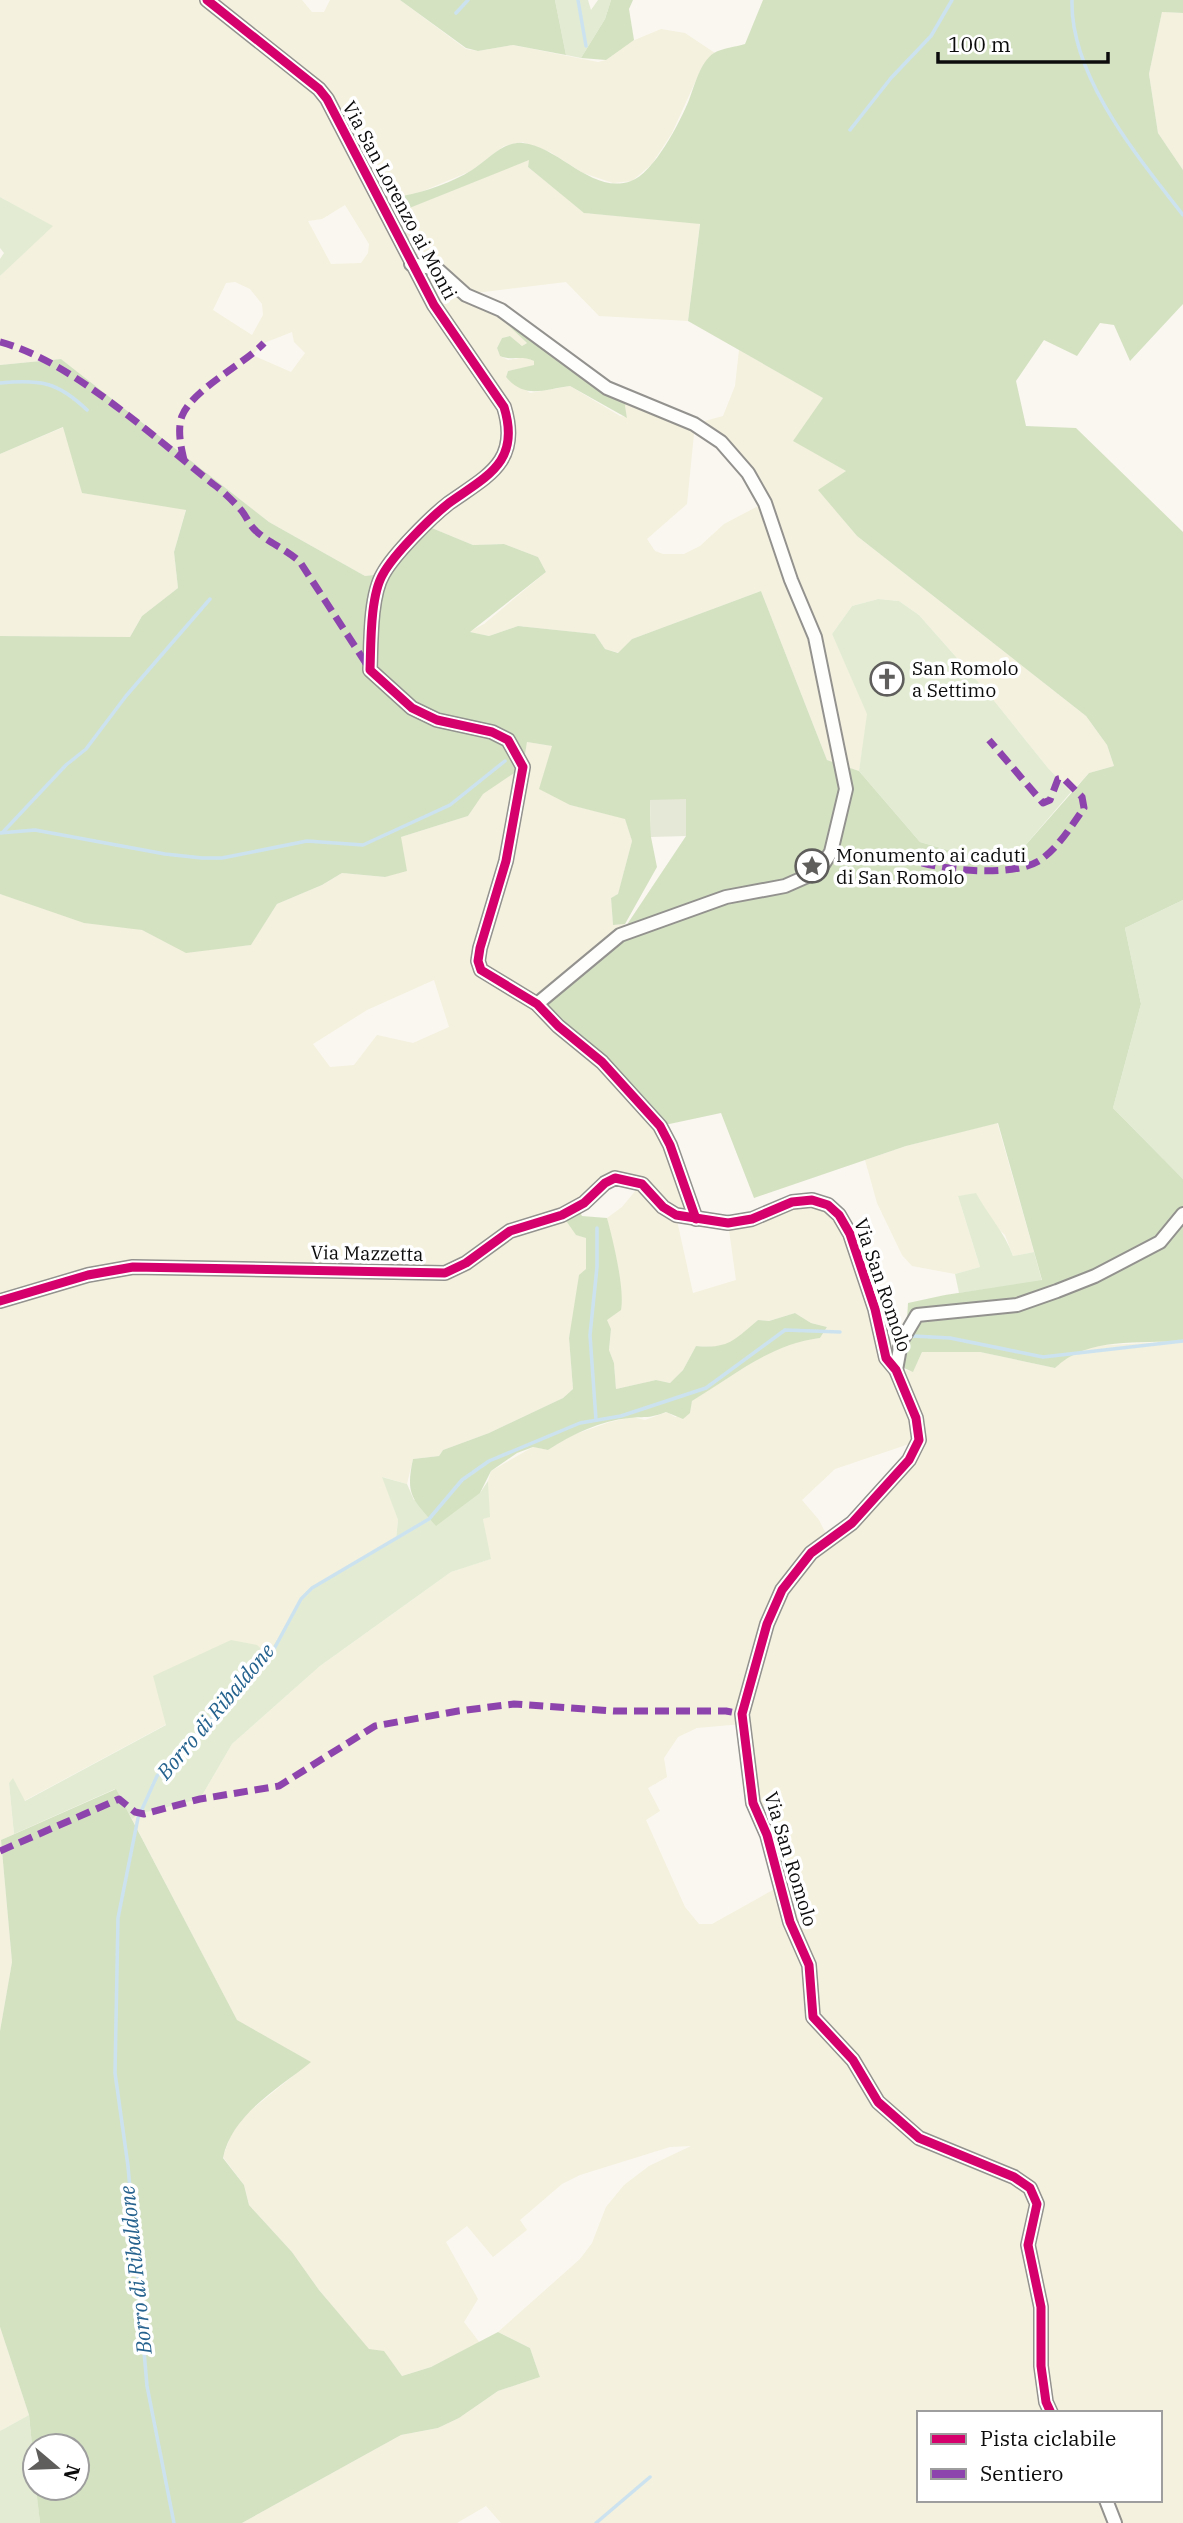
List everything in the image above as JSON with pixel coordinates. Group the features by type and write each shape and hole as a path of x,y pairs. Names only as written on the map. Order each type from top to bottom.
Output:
{"street":[{"name":"Via San Lorenzo ai Monti","path":"207,0 319,89 434,305 497,393 508,420 506,450 493,474 431,519 382,574 371,637 370,670 412,708 437,720 492,732 508,740 523,767 506,861 478,961 481,970 537,1004 558,1026 602,1062 660,1126 670,1145 696,1219"},
{"path":"411,264 437,269 466,295 502,310 607,388 694,424 721,442 748,473 765,503 790,580 816,637 846,789 831,852 819,871 785,886 726,897 620,935 537,1004"},
{"name":"Via Mazzetta","path":"0,1301 88,1275 134,1267 445,1273 466,1264 510,1231 562,1215 584,1203 605,1183 615,1178 642,1184 663,1207 676,1215 696,1219"},
{"name":"Via San Romolo","path":"696,1219 728,1223 752,1219 792,1202 812,1200 828,1205 839,1215 850,1234 875,1309 887,1358 896,1370 916,1418 919,1440 909,1460 852,1523 811,1553 782,1590 764,1635 742,1714 752,1803 767,1835 790,1922 809,1965 813,2017 853,2060 878,2102 919,2138 1014,2177 1030,2188 1037,2204 1028,2245 1041,2306 1041,2366 1046,2402 1050,2411"},
{"path":"896,1370 901,1342 917,1315 1017,1305 1070,1286 1160,1242 1183,1214"},
{"path":"1106,2502 1115,2523"}],"shaded area":[{"path":"0,0 302,0 312,12 324,12 330,0 400,0 466,49 478,51 513,45 598,62 606,60 625,44 661,29 685,33 715,53 702,67 672,133 652,164 632,181 613,183 583,173 550,152 522,142 504,146 471,171 416,194 402,196 388,216 530,159 528,167 585,213 700,223 688,321 599,316 566,282 468,294 505,313 507,323 527,343 522,346 510,336 502,338 497,348 500,356 508,360 526,357 534,361 534,366 508,371 506,377 530,393 570,386 620,416 627,417 624,406 627,396 694,424 723,416 735,386 739,350 824,398 794,441 847,471 819,490 857,536 1086,716 1107,745 1114,766 1089,773 1071,792 919,615 899,601 878,599 852,606 832,634 868,714 859,771 827,760 761,591 632,639 619,653 605,649 595,634 518,626 489,636 469,632 484,624 546,572 538,557 504,544 473,545 427,526 494,476 503,465 508,452 511,420 499,392 435,305 414,268 433,305 496,395 506,422 506,436 491,473 429,517 382,574 365,576 269,522 61,359 0,365 0,276 52,226 0,197","holes":["345,205 369,244 368,253 361,263 331,264 308,221 322,219","235,282 250,289 262,304 263,315 252,335 213,310 226,283","292,332 294,342 305,353 291,372 252,355 264,343","695,424 721,442 748,473 764,503 724,524 700,546 684,554 663,554 655,551 647,539 687,504"]},
{"path":"1162,12 1183,13 1183,170 1158,133 1149,74"},
{"path":"64,427 83,493 186,509 174,552 178,588 142,616 130,637 0,636 0,454"},
{"path":"527,742 553,746 570,805 625,818 632,841 618,895 611,898 613,925 625,924 620,935 660,1127 696,1219 676,1216 693,1293 736,1280 728,1223 812,1200 839,1215 896,1369 913,1371 922,1352 980,1352 1055,1368 1070,1354 1091,1346 1183,1341 1183,2523 501,2523 486,2506 457,2523 242,2523 401,2435 438,2428 459,2418 498,2391 540,2377 530,2348 498,2332 580,2259 592,2243 606,2207 624,2185 649,2166 691,2146 670,2147 580,2175 562,2184 520,2220 527,2230 493,2257 467,2226 446,2242 478,2299 464,2322 480,2343 431,2367 402,2376 384,2352 369,2350 319,2290 292,2252 249,2205 244,2185 223,2157 233,2129 245,2115 310,2062 237,2021 132,1819 139,1814 200,1799 232,1744 320,1666 451,1572 490,1559 483,1519 489,1517 488,1481 491,1471 533,1447 548,1450 567,1437 610,1422 632,1417 645,1420 667,1412 675,1417 690,1413 692,1401 773,1349 796,1341 820,1338 827,1327 811,1323 795,1313 769,1321 758,1320 733,1343 715,1347 696,1346 683,1370 670,1383 656,1380 616,1389 614,1363 609,1350 611,1329 606,1320 615,1265 607,1218 622,1207 641,1184 615,1178 562,1215 586,1237 586,1269 569,1337 573,1389 563,1398 489,1433 443,1450 439,1456 413,1459 407,1484 383,1477 398,1520 396,1539 322,1581 268,1656 154,1676 167,1724 24,1801 13,1779 9,1783 14,1834 1,1840 12,1962 0,2031 0,894 142,930 186,952 250,945 277,904 322,885 342,873 385,877 401,837 468,816 482,794 523,767","holes":["434,980 449,1027 413,1043 377,1035 354,1065 330,1067 313,1044 367,1010","918,1441 852,1523 828,1538 819,1520 802,1500 835,1469","742,1724 753,1803 780,1886 712,1924 699,1924 685,1907 646,1820 660,1811 648,1788 667,1777 664,1758 678,1737 697,1728"]},
{"path":"997,1122 1034,1252 1013,1256 1005,1235 993,1224 975,1194 958,1196 980,1267 955,1274 912,1266 902,1255 877,1203 865,1160 906,1146"},
{"path":"0,2327 29,2415 0,2431"}],"green space":[{"path":"400,0 555,0 566,55 513,45 478,51 466,48"},
{"path":"555,0 588,0 591,10 598,0 611,0 605,19 581,58 566,55"},
{"path":"611,0 633,0 629,9 634,40 606,60 581,58 605,19"},
{"path":"763,0 1183,0 1183,13 1162,12 1149,74 1158,133 1183,170 1183,304 1130,361 1114,325 1100,323 1077,356 1044,340 1016,381 1026,426 1076,428 1183,532 1183,900 1125,928 1141,1004 1113,1108 1183,1179 1183,1341 1099,1346 1068,1358 1055,1368 980,1352 922,1352 913,1372 904,1368 908,1303 1042,1280 998,1123 906,1146 754,1198 721,1113 660,1126 537,1004 620,935 686,836 686,800 650,800 651,837 657,867 625,924 613,925 611,898 618,894 632,841 625,819 570,805 539,789 552,746 527,742 523,767 483,794 468,816 401,837 407,871 385,877 342,873 322,885 277,904 251,945 186,953 142,930 84,923 0,894 0,636 130,637 142,616 178,588 174,552 186,510 82,493 63,427 0,454 0,365 61,359 269,522 365,576 382,574 427,526 473,545 504,544 538,557 546,572 470,632 489,636 518,626 595,634 605,649 618,653 632,639 761,591 827,760 859,771 920,842 962,854 1023,848 1089,773 1114,766 1107,745 1086,716 857,536 818,490 846,471 793,441 823,398 688,321 700,224 584,213 528,167 529,160 387,217 402,196 456,179 502,148 516,143 537,146 603,182 617,184 640,176 657,158 673,133 705,62 717,51 745,44"},
{"path":"0,197 53,226 0,276 0,259 4,253 0,248"},
{"path":"505,313 627,396 627,418 570,386 528,391 513,384 506,377 508,371 534,365 534,361 500,356 497,348 502,338 510,336 522,346 527,343 506,323"},
{"path":"878,599 899,601 919,615 1071,792 1023,848 962,854 920,842 859,771 867,714 832,634 852,606"},
{"path":"686,799 686,836 651,837 650,800"},
{"path":"1183,900 1183,1179 1113,1108 1141,1004 1125,928"},
{"path":"976,1193 1013,1256 1034,1252 1042,1281 959,1293 955,1274 980,1267 958,1196"},
{"path":"577,1207 582,1216 607,1218 615,1251 620,1277 621,1310 607,1320 611,1329 609,1350 614,1363 616,1389 656,1380 670,1383 683,1370 696,1346 716,1346 730,1342 758,1320 769,1321 795,1313 811,1323 827,1327 820,1338 802,1341 769,1354 692,1401 690,1413 683,1419 666,1412 607,1422 587,1429 548,1450 533,1447 517,1453 491,1471 480,1493 436,1526 413,1496 410,1481 413,1459 439,1456 443,1450 489,1433 563,1398 573,1389 569,1338 579,1275 586,1269 586,1238 576,1235 562,1215"},
{"path":"382,1477 407,1484 414,1500 480,1493 488,1481 490,1517 483,1519 491,1559 451,1572 320,1666 232,1744 200,1799 139,1814 132,1819 115,1789 14,1834 9,1783 13,1778 25,1801 166,1725 153,1676 231,1640 257,1645 268,1655 301,1599 312,1588 396,1539 398,1520"},
{"path":"116,1789 237,2020 311,2062 246,2115 228,2142 223,2158 244,2185 249,2205 292,2252 319,2290 369,2349 384,2351 402,2376 431,2367 498,2332 530,2348 540,2377 498,2391 459,2418 438,2428 401,2435 242,2523 40,2523 38,2502 91,2502 91,2432 31,2432 29,2415 0,2327 0,2031 12,1962 1,1840"},
{"path":"29,2415 31,2432 21,2432 21,2502 38,2502 40,2523 0,2523 0,2431"}],"waterway":[{"path":"456,13 468,0"},
{"path":"578,0 586,46"},
{"path":"850,130 891,78 931,36 952,0"},
{"path":"1072,0 1074,29 1082,58 1095,87 1128,142 1183,215"},
{"path":"0,383 48,384 67,393 87,410"},
{"path":"3,832 66,765 86,749 126,696 210,599"},
{"path":"0,833 35,830 165,854 202,858 222,858 307,841 363,845 450,805 505,761"},
{"path":"596,1420 590,1335 597,1267 597,1228"},
{"name":"Borro di Ribaldone","path":"174,2523 147,2386 128,2166 115,2073 118,1918 138,1818 157,1776 274,1649 301,1599 312,1588 429,1519 462,1480 489,1461 580,1423 621,1416 706,1388 785,1330 840,1332"},
{"path":"913,1336 950,1338 1043,1357 1183,1341"},
{"path":"596,2523 650,2477"}],"marked path":[{"path":"0,342 27,351 83,383 111,402 224,493 256,531 300,562 369,668"},
{"path":"184,460 180,427 188,406 207,387 264,343"},
{"path":"902,856 953,869 1014,869 1043,858 1065,834 1084,808 1082,797 1063,778 1058,779 1050,800 1043,803 989,740"},
{"path":"0,1851 119,1799 135,1812 144,1814 200,1799 279,1786 375,1726 514,1704 614,1711 726,1711 742,1714"}],"cycle path":[{"path":"207,0 319,89 327,99 434,305 504,407 508,441 497,466 433,517 404,546 383,574 373,607 370,670 412,708 437,720 492,732 508,740 523,767 506,861 480,948 478,961 481,970 537,1004 558,1026 602,1062 660,1126 670,1145 696,1219"},
{"path":"0,1301 88,1275 133,1267 445,1273 466,1263 510,1231 562,1215 584,1203 605,1183 615,1178 642,1184 663,1207 676,1215 728,1223 752,1219 792,1202 812,1200 828,1205 839,1215 850,1234 875,1309 886,1358 896,1370 916,1418 919,1440 909,1460 852,1523 811,1553 782,1590 767,1624 742,1714 753,1803 767,1835 790,1922 809,1965 813,2017 853,2060 878,2102 919,2138 1014,2177 1030,2188 1037,2204 1028,2245 1041,2307 1041,2366 1046,2402 1050,2411"}],"place":[{"name":"San Romolo a Settimo","path":"887,679"},
{"name":"Monumento ai caduti di San Romolo","path":"812,866"}]}
